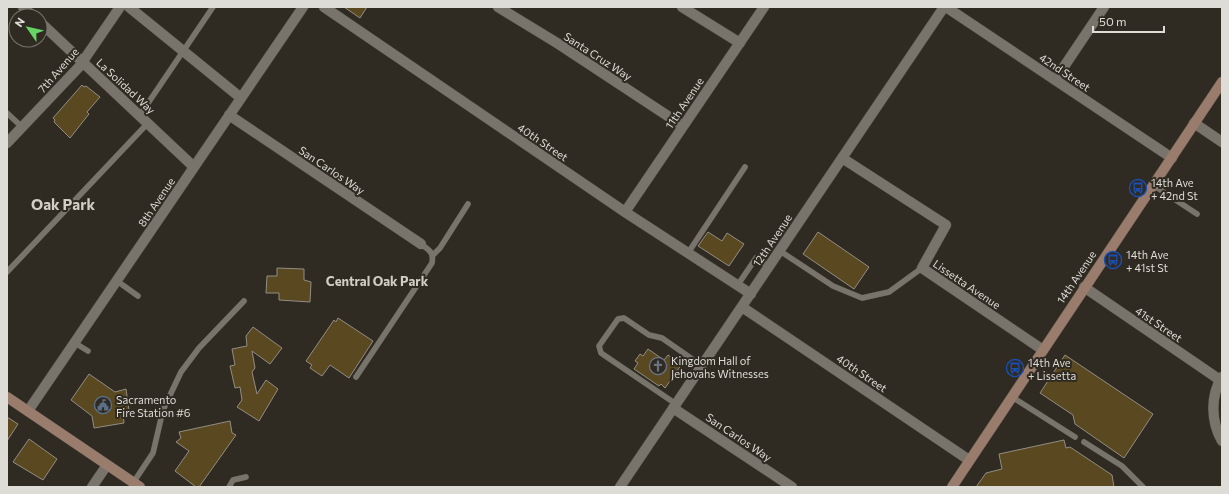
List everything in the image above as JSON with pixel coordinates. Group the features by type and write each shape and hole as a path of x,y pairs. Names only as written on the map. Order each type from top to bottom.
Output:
{"street":[{"name":"7th Avenue","path":"7,143 83,62 120,7"},
{"path":"129,7 241,98"},
{"name":"8th Avenue","path":"28,411 303,7"},
{"name":"40th Street","path":"324,7 625,212 750,294"},
{"name":"Santa Cruz Way","path":"498,7 557,43 683,126"},
{"path":"682,7 740,42"},
{"name":"11th Avenue","path":"625,212 764,7"},
{"name":"42nd Street","path":"945,7 1172,158"},
{"name":"12th Avenue","path":"620,487 945,7"},
{"path":"1054,80 1104,7"},
{"name":"La Solidad Way","path":"48,29 194,167"},
{"name":"14th Avenue","path":"952,487 1222,82"},
{"name":"San Carlos Way","path":"229,115 420,244"},
{"path":"1194,123 1222,142"},
{"name":"Lissetta Avenue","path":"842,158 946,225 922,268 1043,350"},
{"name":"41st Street","path":"1084,287 1221,378"},
{"name":"40th Street","path":"742,307 969,460"},
{"path":"1221,378 1215,393 1214,413 1218,432 1222,441"},
{"path":"7,397 137,485"},
{"name":"San Carlos Way","path":"675,406 792,487"},
{"path":"92,487 107,465"}],"lane":[{"path":"140,116 213,7"},
{"path":"7,113 22,127"},
{"path":"7,272 148,123"},
{"path":"688,253 745,167"},
{"path":"1153,184 1197,214"},
{"path":"356,377 432,263 433,255 440,248 468,204"},
{"path":"420,244 433,255"},
{"path":"780,251 833,286 862,298 889,292 922,268"},
{"path":"738,286 756,258 769,267"},
{"path":"117,281 138,296"},
{"path":"137,485 153,453 163,410 181,372 200,348 244,301"},
{"path":"675,406 601,353 599,346 618,319 624,318 649,335 662,338 702,366"},
{"path":"75,343 88,351"},
{"path":"1012,397 1075,437"},
{"path":"1084,442 1122,466 1143,487"},
{"path":"229,487 233,480 246,477"}],"building":[{"path":"344,7 367,7 360,18"},
{"path":"82,85 84,87 86,86 100,97 87,112 89,114 70,138 54,122 55,120 53,118"},
{"path":"708,232 722,241 727,233 744,244 729,266 698,246"},
{"path":"818,232 869,267 854,289 803,254"},
{"path":"277,268 304,269 304,280 311,282 310,302 279,300 279,293 266,293 267,276 277,276"},
{"path":"338,318 373,341 349,378 330,365 322,376 310,368 312,365 306,361 334,320 336,322"},
{"path":"253,327 282,348 270,364 252,351 255,368 252,372 257,394 266,380 278,389 259,421 237,407 242,400 240,387 235,388 230,366 235,365 232,349 247,346 246,336"},
{"name":"Kingdom Hall of Jehovahs Witnesses","path":"648,349 664,360 668,355 682,364 665,388 661,384 659,386 634,369 638,363 635,361 640,354 643,356"},
{"path":"1065,355 1153,414 1124,458 1075,424 1073,415 1040,393"},
{"name":"Sacramento Fire Station #6","path":"89,374 115,392 126,389 129,410 123,412 124,423 94,428 92,416 71,400"},
{"path":"7,417 18,424 7,441"},
{"path":"230,421 232,433 236,435 199,487 196,487 175,471 189,451 176,442 181,438 179,432"},
{"path":"29,439 57,459 43,480 13,462"},
{"path":"1064,440 1066,448 1070,447 1112,475 1114,487 976,487 986,473 1002,469 999,454"}],"place":[{"name":"14th Ave + 42nd St","path":"1138,188"},
{"name":"14th Ave + 41st St","path":"1113,260"},
{"name":"Kingdom Hall of Jehovahs Witnesses","path":"658,366"},
{"name":"14th Ave + Lissetta","path":"1015,368"},
{"name":"Sacramento Fire Station #6","path":"103,405"}],"district":[{"name":"Oak Park","path":"63,204"},
{"name":"Central Oak Park","path":"377,281"}]}
